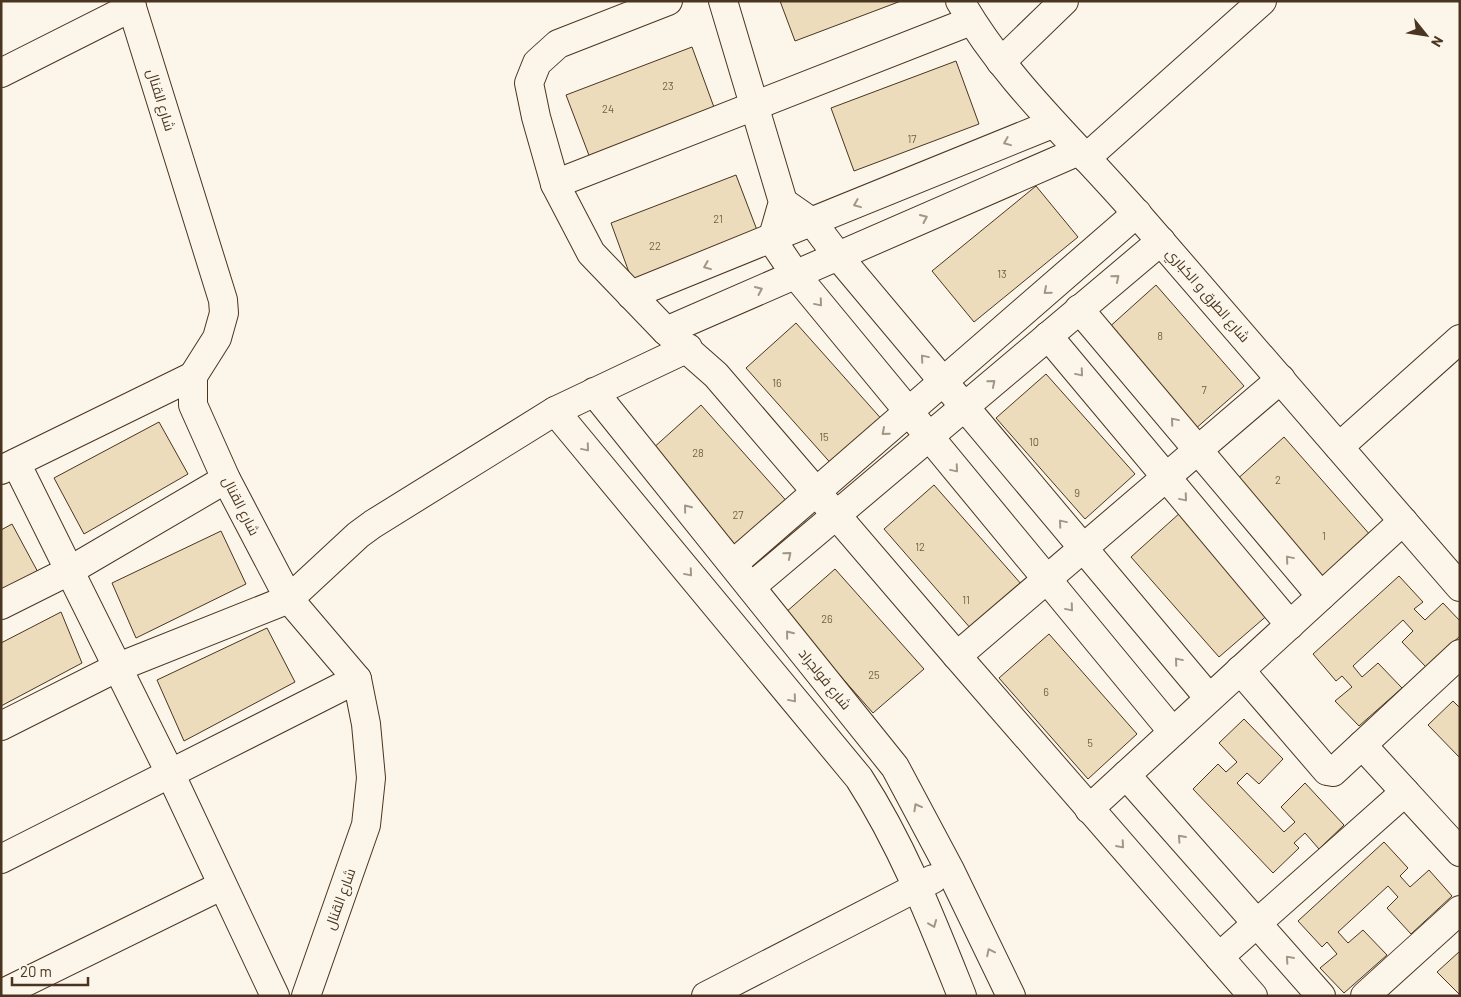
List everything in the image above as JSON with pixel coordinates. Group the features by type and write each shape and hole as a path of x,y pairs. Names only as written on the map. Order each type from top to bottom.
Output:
{"street":[{"path":"668,1 558,44 538,63 529,83 536,117 555,184 591,253 631,296 716,375 1089,809 1253,996"},
{"path":"723,1 756,105 783,202 772,240"},
{"path":"1001,62 1064,1"},
{"path":"666,330 1083,154 1262,1"},
{"path":"1,72 131,4"},
{"name":"شارع القنال","path":"131,4 223,300 224,313 217,338 193,376 193,405 226,479 289,599 356,679 366,724 371,778 366,825 306,996"},
{"path":"555,184 756,105 966,11"},
{"name":"شارع الطرق و الكباري","path":"966,11 1001,62 1052,124 1083,154 1137,213 1460,587"},
{"path":"631,296 1052,124"},
{"path":"783,202 813,223 838,256 1209,698"},
{"path":"733,564 1137,213"},
{"path":"772,240 795,274 1173,732"},
{"path":"751,587 1161,241"},
{"path":"1079,310 1321,596"},
{"path":"1048,336 1290,625"},
{"path":"1339,447 1460,339"},
{"path":"1,726 116,668 289,599 366,530 554,410 688,348"},
{"path":"193,376 9,466 70,571 116,668 170,773 267,993"},
{"path":"957,656 1281,380"},
{"name":"شارع فولجراد","path":"594,392 895,767 950,870 1011,996"},
{"path":"554,410 859,778 880,811 918,887 962,996"},
{"path":"1,604 70,571 226,479"},
{"path":"1089,809 1403,521"},
{"path":"1240,670 1327,771 1334,771 1460,654"},
{"path":"1,860 356,679"},
{"path":"1362,745 1460,852"},
{"path":"1126,775 1321,996"},
{"path":"1219,957 1405,792"},
{"path":"706,996 950,870"},
{"path":"1,994 221,886"},
{"path":"1365,996 1460,910"}],"building":[{"path":"780,1 901,1 795,41"},
{"path":"692,47 715,110 590,158 566,95"},
{"path":"956,61 979,124 854,171 831,108"},
{"path":"736,175 760,238 634,286 611,223"},
{"path":"1036,186 1078,237 974,322 932,271"},
{"path":"1156,285 1244,386 1194,430 1106,330"},
{"path":"796,323 885,423 835,468 746,368"},
{"path":"1046,374 1135,474 1085,519 996,418"},
{"path":"701,405 790,505 740,550 651,450"},
{"path":"159,422 188,474 84,534 54,478"},
{"path":"1284,437 1372,537 1322,582 1234,482"},
{"path":"934,485 1022,585 972,630 884,529"},
{"path":"1181,512 1270,613 1219,657 1131,557"},
{"path":"12,524 40,576 1,595 1,530"},
{"path":"221,531 246,584 136,638 112,583"},
{"path":"835,569 924,669 873,713 785,613"},
{"path":"1399,576 1423,602 1414,609 1425,620 1443,603 1460,621 1460,636 1426,667 1402,642 1413,631 1403,620 1353,666 1362,677 1378,663 1402,688 1359,726 1335,701 1352,687 1342,676 1336,681 1313,654"},
{"path":"61,612 82,663 1,706 1,643"},
{"path":"267,628 295,682 184,741 157,680"},
{"path":"1049,634 1137,734 1088,779 999,678"},
{"path":"1453,701 1460,708 1460,758 1428,725"},
{"path":"1244,719 1283,759 1259,784 1247,773 1237,783 1284,832 1295,822 1281,807 1305,783 1344,825 1319,849 1305,833 1294,843 1299,848 1273,873 1193,789 1218,764 1226,772 1237,762 1219,743"},
{"path":"1384,842 1408,868 1400,876 1410,887 1429,870 1452,896 1411,934 1387,908 1398,897 1388,886 1338,932 1348,943 1363,930 1387,955 1344,993 1320,968 1337,954 1327,942 1322,947 1298,921"},
{"path":"1460,951 1460,995 1437,972"}]}
